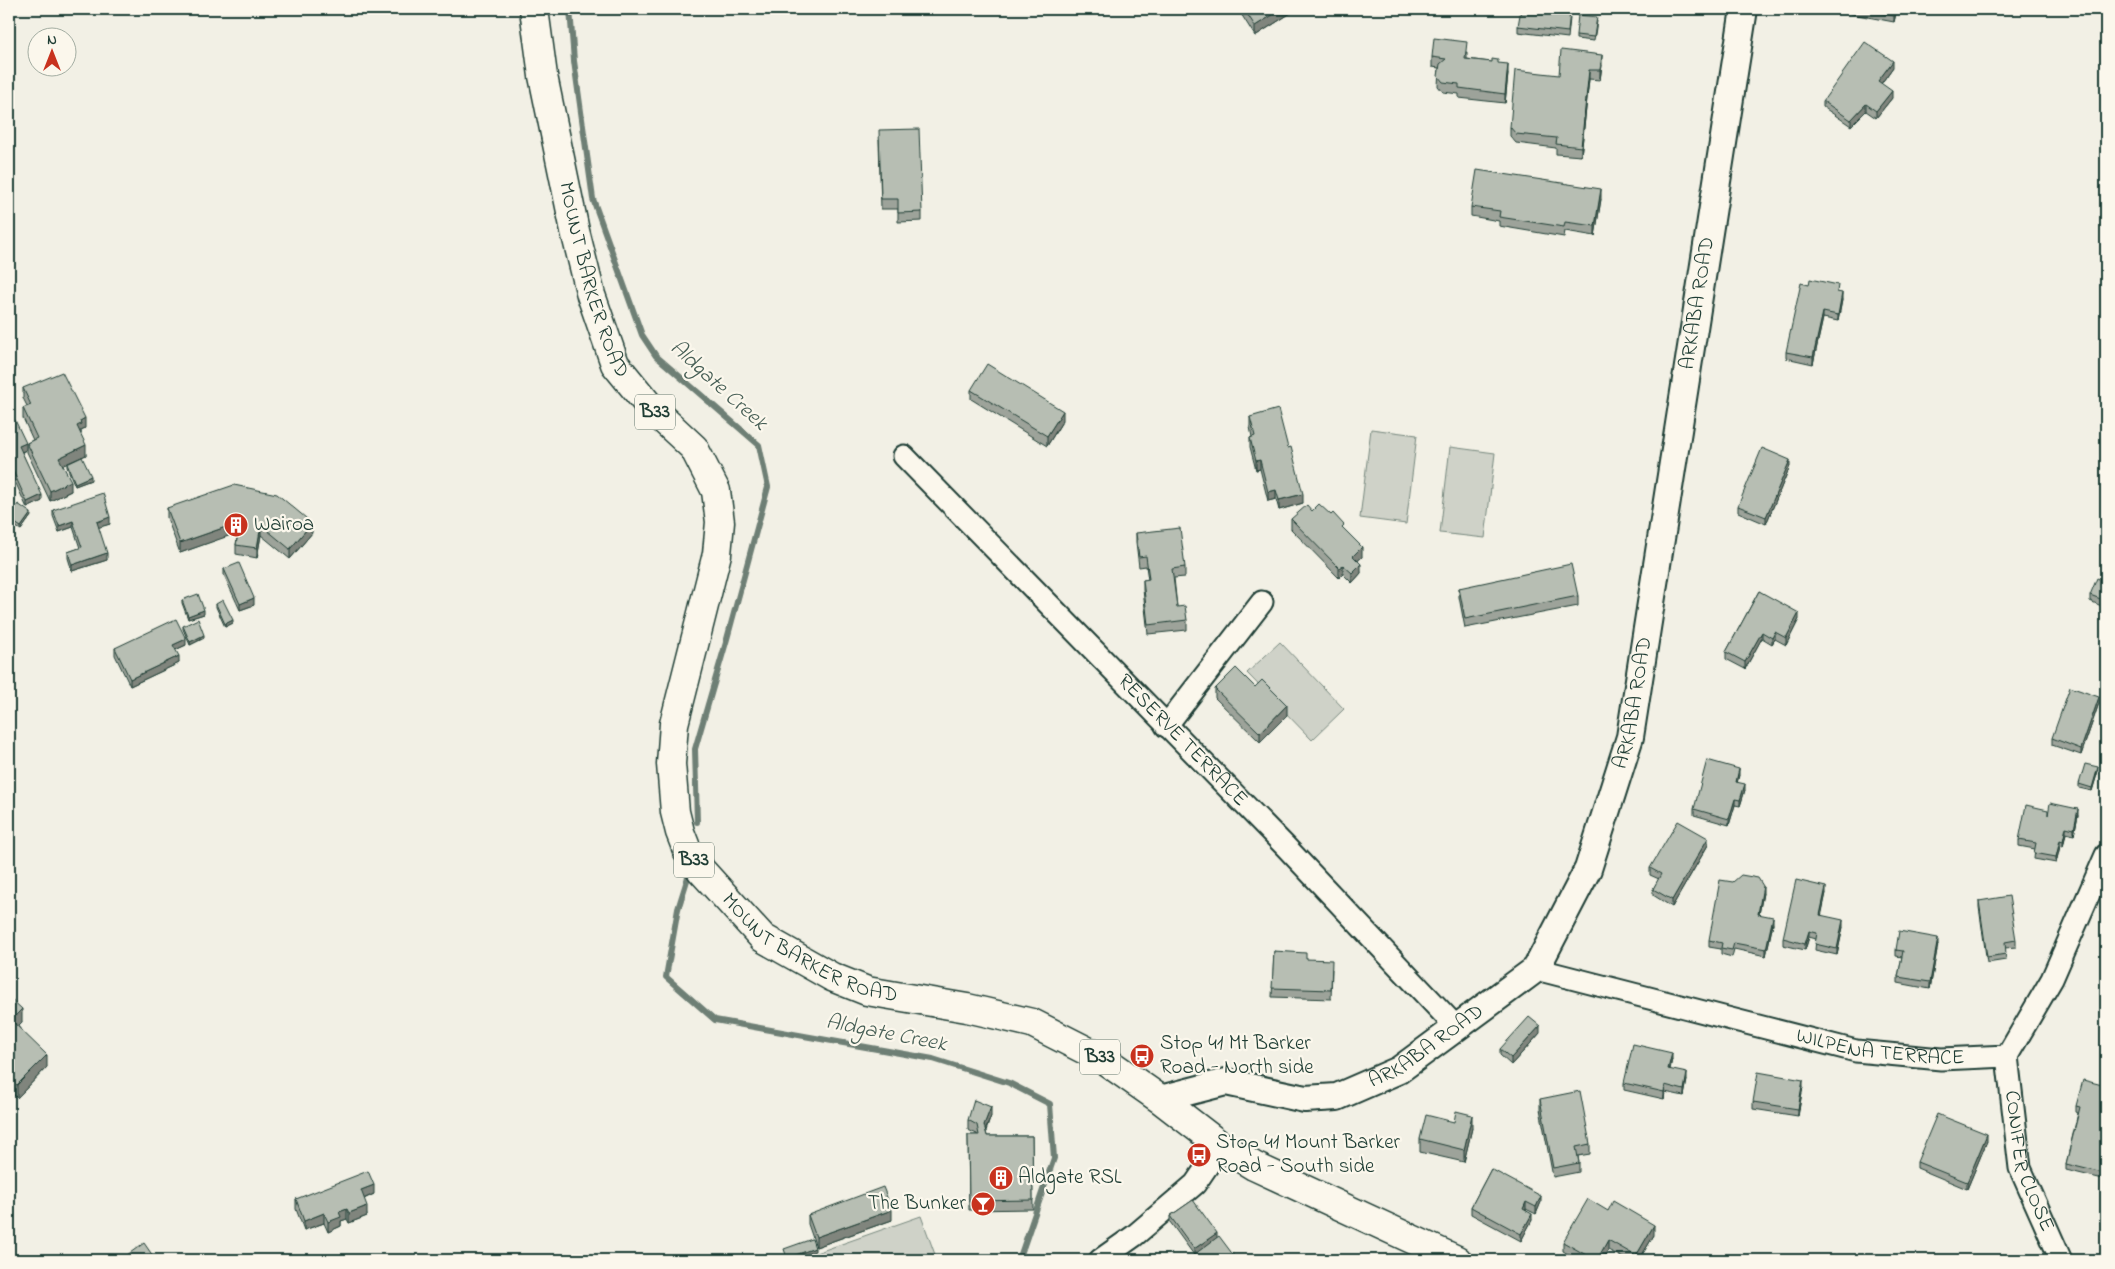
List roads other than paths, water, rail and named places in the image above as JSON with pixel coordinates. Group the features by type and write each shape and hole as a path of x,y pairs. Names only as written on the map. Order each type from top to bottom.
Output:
{"main road":[{"name":"MOUNT BARKER ROAD","path":"534,9 542,76 575,231 591,296 615,364 651,408 694,448 716,491 720,522 717,554 674,724 671,764 675,812 680,832 688,850 713,885 763,938 832,977 867,991 966,1008 1032,1023 1103,1059 1160,1099 1221,1146 1254,1166 1457,1260"}],"street":[{"name":"ARKABA ROAD","path":"1160,1099 1226,1082 1305,1099 1337,1098 1399,1070 1536,969 1588,869 1630,737 1744,9"},
{"name":"RESERVE TERRACE","path":"904,456 1285,846 1458,1028"},
{"path":"1166,726 1262,602"},
{"path":"2007,1056 2052,979 2106,855"},
{"name":"WILPENA TERRACE","path":"1536,969 1856,1051 1941,1059 2007,1056"},
{"name":"CONIFER CLOSE","path":"2007,1056 2020,1168 2061,1260"},
{"path":"1100,1260 1134,1236 1195,1184 1221,1146"}],"waterway":[{"name":"Aldgate Creek","path":"570,9 574,61 593,199 642,335 656,356 759,445 768,487 695,749 697,822"},
{"name":"Aldgate Creek","path":"688,877 678,909 666,977 715,1020 933,1059 1009,1083 1050,1104 1054,1158 1019,1260"}],"place":[{"name":"Wairoa","path":"236,525"},
{"name":"Stop 41 Mt Barker Road - North side","path":"1142,1056"},
{"name":"Stop 41 Mount Barker Road - South side","path":"1199,1155"},
{"name":"Aldgate RSL","path":"1001,1178"},
{"name":"The Bunker","path":"983,1204"}]}
